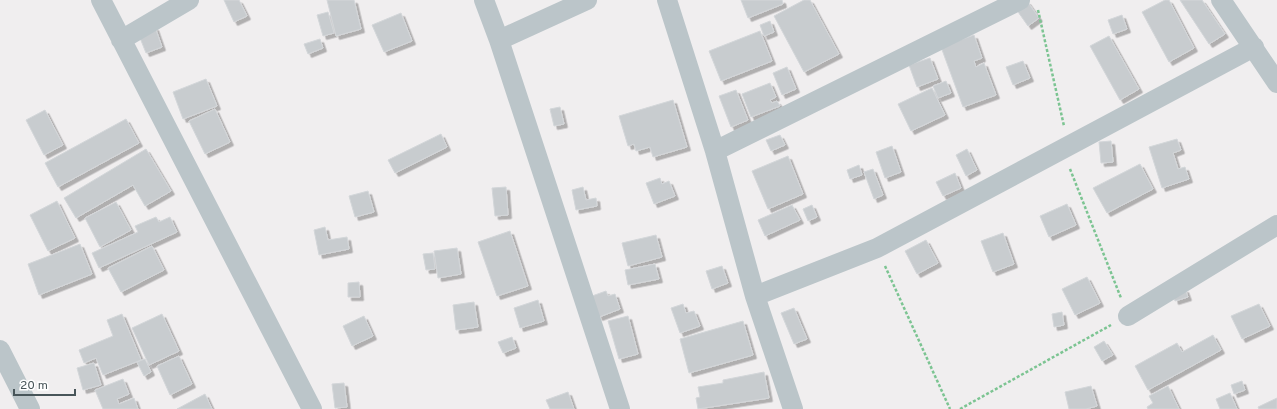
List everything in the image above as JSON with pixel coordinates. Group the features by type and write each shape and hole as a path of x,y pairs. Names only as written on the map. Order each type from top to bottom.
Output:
{"street":[{"path":"101,0 312,409"},
{"path":"122,40 189,0"},
{"path":"484,0 499,40 620,409"},
{"path":"499,40 587,0"},
{"path":"667,0 716,151 755,296 793,409"},
{"path":"716,151 1020,0"},
{"path":"1221,0 1277,83"},
{"path":"755,296 877,248 1254,47"},
{"path":"1128,316 1277,225"},
{"path":"0,350 30,409"}],"path":[{"path":"877,248 950,409"},
{"path":"960,409 1128,316"}],"building":[{"path":"224,0 239,0 247,16 234,22"},
{"path":"327,0 354,0 361,29 336,36"},
{"path":"741,0 782,0 783,4 748,18"},
{"path":"804,0 810,0 839,54 804,72 774,16"},
{"path":"1165,0 1169,0 1194,48 1169,62 1142,12"},
{"path":"1180,0 1202,0 1225,34 1209,44"},
{"path":"1027,1 1039,18 1028,26 1016,9"},
{"path":"328,12 334,33 323,36 317,15"},
{"path":"401,13 412,41 384,52 372,25"},
{"path":"1122,15 1127,29 1113,34 1108,20"},
{"path":"770,21 774,32 764,36 760,25"},
{"path":"155,27 162,47 146,53 138,33"},
{"path":"760,31 772,61 721,81 709,51"},
{"path":"974,35 982,58 974,61 976,67 984,63 996,95 963,107 941,47"},
{"path":"1109,36 1139,89 1120,100 1090,46"},
{"path":"320,39 323,48 308,54 304,44"},
{"path":"930,58 938,79 917,87 909,65"},
{"path":"1023,61 1030,78 1013,85 1006,67"},
{"path":"787,67 796,89 782,95 773,73"},
{"path":"206,79 217,106 183,119 173,92"},
{"path":"946,81 951,93 938,98 933,86"},
{"path":"770,83 776,97 770,100 772,103 777,101 780,106 751,117 742,94"},
{"path":"932,88 945,115 911,131 898,104"},
{"path":"736,90 748,120 731,127 719,96"},
{"path":"673,100 687,147 653,157 650,147 636,151 634,144 628,146 619,116"},
{"path":"560,107 564,124 554,126 550,109"},
{"path":"215,109 230,142 205,154 189,121"},
{"path":"45,110 63,145 44,155 26,120"},
{"path":"126,119 139,143 58,187 45,163"},
{"path":"441,134 447,147 395,173 388,160"},
{"path":"780,135 785,145 771,151 766,140"},
{"path":"1177,139 1181,150 1173,153 1178,169 1185,167 1189,179 1162,188 1149,147"},
{"path":"1111,141 1113,162 1101,163 1099,142"},
{"path":"892,146 901,172 885,178 876,152"},
{"path":"146,149 171,191 145,206 133,185 76,218 64,198"},
{"path":"967,149 977,170 966,176 956,155"},
{"path":"788,156 803,194 768,209 752,171"},
{"path":"1140,164 1153,189 1107,213 1093,188"},
{"path":"859,165 862,175 850,179 847,170"},
{"path":"873,169 883,195 874,199 864,172"},
{"path":"955,173 961,188 943,196 936,182"},
{"path":"660,178 662,184 669,181 675,196 654,204 646,183"},
{"path":"506,187 508,215 495,216 492,188"},
{"path":"583,187 586,200 596,198 597,206 576,210 572,190"},
{"path":"368,191 374,212 355,217 349,196"},
{"path":"57,201 75,238 48,251 30,215"},
{"path":"116,202 131,230 100,247 85,218"},
{"path":"1067,204 1076,225 1049,237 1040,216"},
{"path":"792,205 800,220 765,236 758,220"},
{"path":"812,205 817,217 808,221 803,209"},
{"path":"156,217 159,222 170,217 177,232 99,268 92,253 138,232 135,226"},
{"path":"325,227 328,240 347,237 349,249 319,255 314,230"},
{"path":"510,231 528,286 497,296 478,242"},
{"path":"1003,233 1014,264 993,272 981,241"},
{"path":"656,235 662,257 628,266 622,243"},
{"path":"926,240 938,263 917,274 905,251"},
{"path":"80,244 92,274 39,295 28,264"},
{"path":"152,246 164,270 121,292 108,268"},
{"path":"457,248 461,274 438,278 434,251"},
{"path":"433,253 435,269 426,270 423,254"},
{"path":"655,264 659,279 628,285 625,270"},
{"path":"722,266 728,283 712,289 706,271"},
{"path":"1087,277 1100,303 1075,315 1062,289"},
{"path":"359,282 360,297 348,297 348,283"},
{"path":"1185,289 1188,297 1175,301 1173,293"},
{"path":"606,291 608,296 615,294 620,309 599,317 592,296"},
{"path":"538,300 544,321 520,328 514,308"},
{"path":"474,302 478,327 456,330 453,305"},
{"path":"683,304 686,313 694,311 700,326 680,333 671,308"},
{"path":"1259,304 1270,326 1242,339 1231,316"},
{"path":"794,308 807,339 794,344 781,313"},
{"path":"1062,312 1064,325 1054,327 1052,314"},
{"path":"122,314 141,360 103,375 96,358 84,363 79,350 113,336 107,320"},
{"path":"162,314 179,351 149,365 132,328"},
{"path":"364,316 373,336 352,346 343,326"},
{"path":"628,316 638,354 619,359 608,321"},
{"path":"743,321 753,355 689,373 680,339"},
{"path":"1213,335 1221,350 1148,390 1135,366 1177,343 1182,352"},
{"path":"512,337 516,348 503,353 498,342"},
{"path":"1104,341 1113,355 1102,361 1094,347"},
{"path":"179,356 192,384 170,395 157,366"},
{"path":"145,359 151,372 144,376 137,362"},
{"path":"94,363 101,385 83,390 77,368"},
{"path":"764,372 769,398 698,409 696,398 700,397 698,387 723,383 723,380"},
{"path":"123,379 129,394 117,399 119,404 134,398 138,409 103,409 95,390"},
{"path":"1242,381 1245,390 1234,394 1231,385"},
{"path":"344,383 347,407 335,408 332,384"},
{"path":"1091,386 1097,406 1086,409 1069,409 1065,392"},
{"path":"1168,386 1179,409 1148,409 1147,407 1153,403 1149,396"},
{"path":"568,392 574,409 550,409 546,400"},
{"path":"1230,393 1237,409 1220,409 1216,399"},
{"path":"205,394 212,409 177,409"},
{"path":"1277,398 1277,409 1259,409 1258,407"}]}
